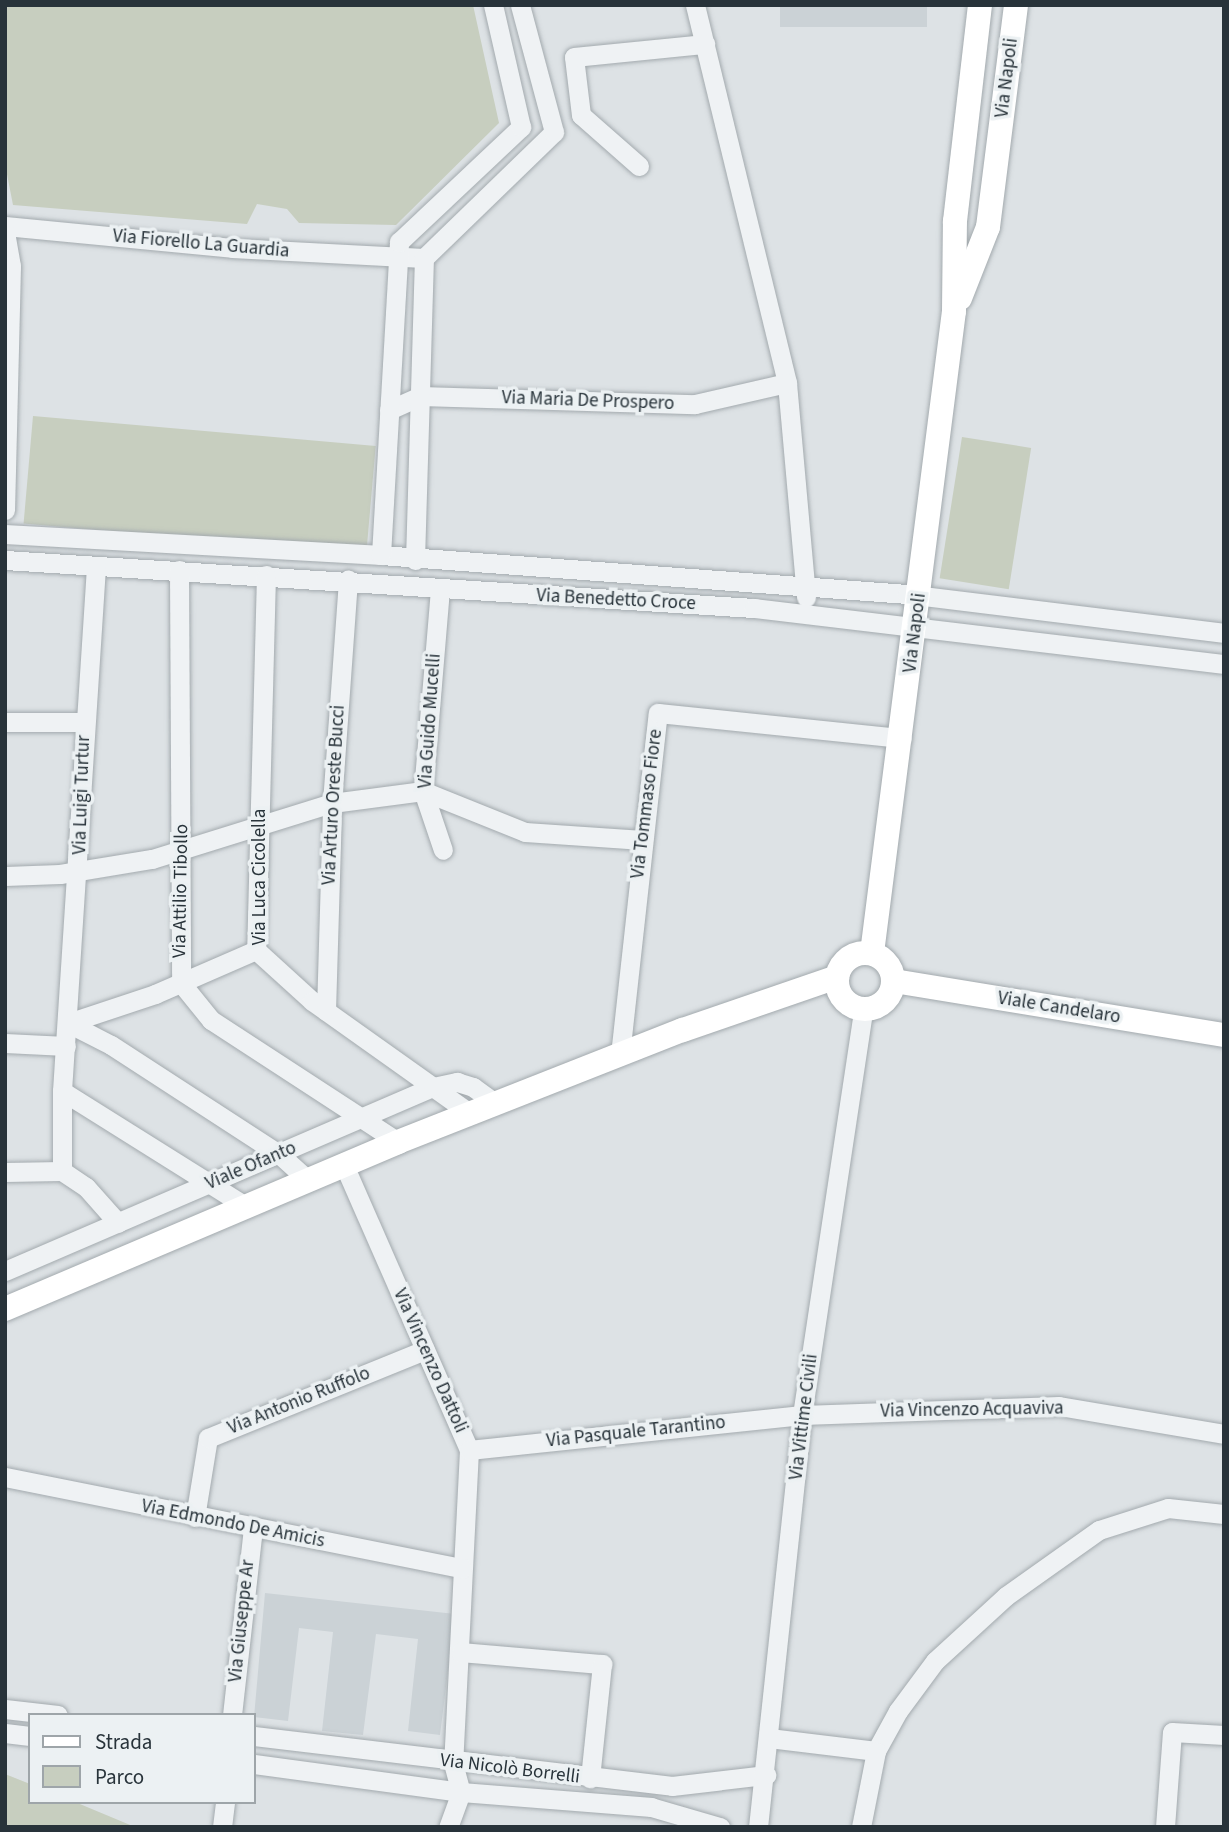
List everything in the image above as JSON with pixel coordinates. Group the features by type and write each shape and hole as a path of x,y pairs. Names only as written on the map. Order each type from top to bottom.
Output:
{"main road":[{"name":"Via Napoli","path":"872,953 902,738 954,312 956,221 980,5"},
{"name":"Via Napoli","path":"954,312 988,227 1016,5"},
{"path":"872,953 888,963 894,981 887,999 863,1010 840,995 837,977 853,955 872,953"},
{"name":"Viale Ofanto","path":"5,1309 398,1142 620,1055 837,977"},
{"name":"Viale Candelaro","path":"894,981 1224,1035"}],"street":[{"path":"381,555 399,242 521,127 493,5"},
{"path":"415,560 424,258 554,132 520,5"},
{"path":"695,5 787,383 802,587 811,614"},
{"path":"639,166 581,116 574,57 705,44"},
{"name":"Via Fiorello La Guardia","path":"5,226 424,258"},
{"path":"5,232 11,266 5,510"},
{"name":"Via Maria De Prospero","path":"389,410 420,396 695,404 787,383"},
{"name":"Via Benedetto Croce","path":"5,534 381,555 415,560 919,594 1224,633"},
{"path":"37,562 39,536"},
{"name":"Via Benedetto Croce","path":"5,560 348,580 440,589 811,614 1224,664"},
{"name":"Via Luigi Turtur","path":"62,1171 62,1091 79,871 84,722 96,567"},
{"name":"Via Attilio Tibollo","path":"179,570 181,983 211,1020 398,1142"},
{"name":"Via Luca Cicolella","path":"266,575 256,950 267,965 326,1011 471,1114"},
{"name":"Via Arturo Oreste Bucci","path":"326,1011 332,803 348,580"},
{"name":"Via Guido Mucelli","path":"440,589 423,791 443,850"},
{"name":"Via Tommaso Fiore","path":"620,1055 658,713 902,738"},
{"path":"5,722 84,722"},
{"path":"5,876 79,871 182,850 332,803 423,791 525,832 643,840"},
{"path":"68,1023 181,983 256,950"},
{"name":"Via Vittime Civili","path":"758,1827 766,1775 802,1415 863,1010"},
{"path":"68,1023 111,1045 279,1154 308,1180"},
{"path":"5,1043 66,1046"},
{"name":"Viale Ofanto","path":"5,1271 365,1119 433,1087 457,1082 473,1087 496,1104"},
{"path":"62,1091 245,1206"},
{"name":"Via Vincenzo Dattoli","path":"344,1165 469,1450 462,1568 461,1652 453,1763 461,1792"},
{"path":"5,1172 62,1171 86,1187 118,1223"},
{"name":"Via Antonio Ruffolo","path":"195,1517 208,1438 425,1350"},
{"name":"Via Vincenzo Acquaviva","path":"802,1415 1059,1406 1224,1434"},
{"name":"Via Pasquale Tarantino","path":"469,1450 802,1415"},
{"name":"Via Edmondo De Amicis","path":"5,1477 195,1517 462,1568"},
{"path":"861,1827 876,1751 935,1661 1006,1597 1099,1530 1168,1508 1224,1514"},
{"name":"Via Giuseppe Ar","path":"232,1713 253,1528"},
{"path":"461,1652 602,1664 590,1778"},
{"path":"5,1709 40,1713"},
{"path":"1165,1827 1172,1732 1224,1735"},
{"path":"5,1733 28,1736"},
{"name":"Via Nicolò Borrelli","path":"256,1736 453,1763 679,1785 766,1775"},
{"path":"769,1738 876,1751"},
{"name":"Via Nicolò Borrelli","path":"256,1764 461,1792 651,1807 669,1820 720,1827"},
{"path":"669,1820 679,1785"},
{"path":"448,1827 461,1792"},
{"path":"222,1827 225,1804"}],"shaded area":[{"path":"780,5 927,5 927,27 780,27"},
{"path":"265,1593 455,1614 440,1735 408,1731 418,1639 376,1634 363,1735 322,1731 333,1632 299,1628 288,1721 256,1717"}],"green space":[{"path":"5,5 473,5 499,123 396,225 299,223 287,209 257,204 247,224 13,205 5,164"},
{"path":"33,416 376,446 366,554 24,524"},
{"path":"962,437 1031,448 1009,589 940,578"},
{"path":"5,1774 28,1783 28,1804 80,1804 135,1827 5,1827"}]}
